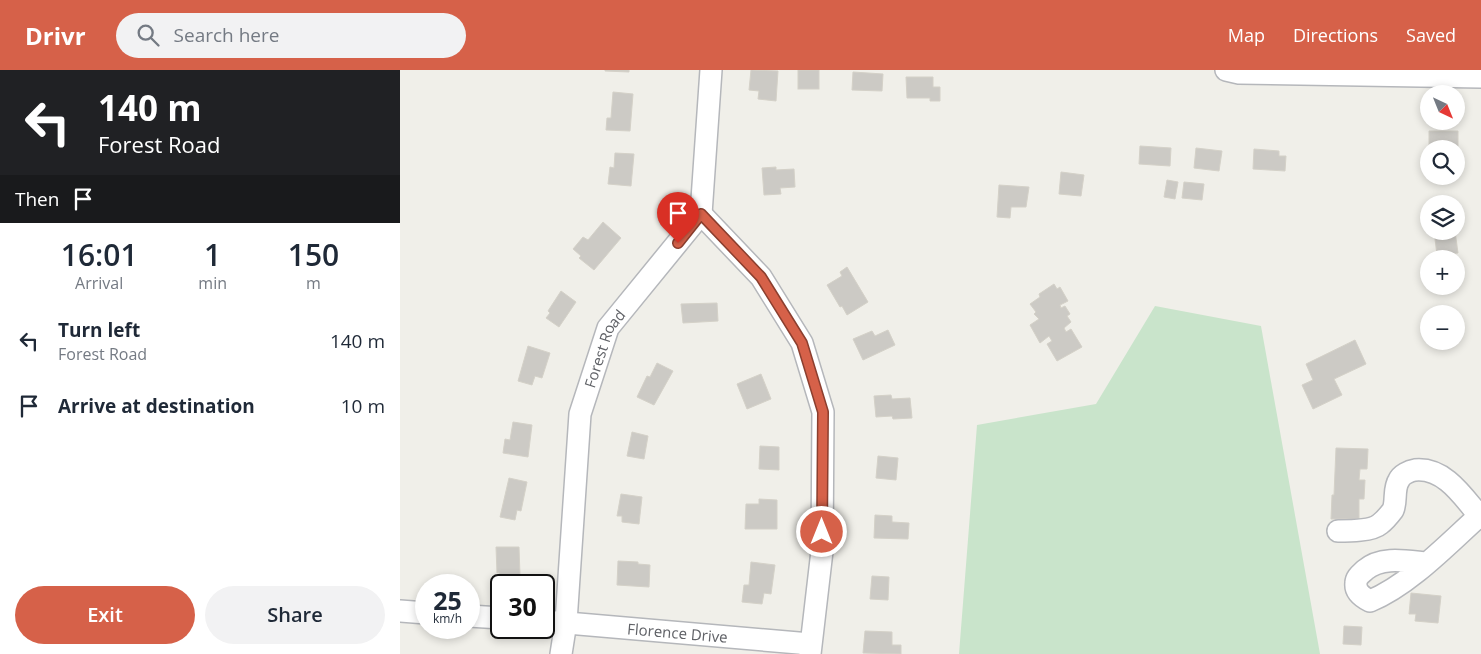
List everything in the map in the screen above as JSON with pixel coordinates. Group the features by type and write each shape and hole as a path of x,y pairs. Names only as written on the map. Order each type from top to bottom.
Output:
{"street":[{"path":"711,70 701,214 761,277 802,343 823,412 822,551 810,649"},
{"path":"1226,70 1239,73 1481,77"},
{"name":"Forest Road","path":"561,654 566,622 580,414 608,328 701,214"},
{"path":"1338,531 1355,531 1378,526 1393,509 1394,492 1399,478 1410,471 1420,470 1442,477 1456,488 1480,517 1426,563"},
{"path":"400,611 415,612"},
{"name":"Florence Drive","path":"555,622 810,649"}],"green space":[{"path":"1155,306 1261,326 1320,654 959,654 977,425 1096,404"}],"building":[{"path":"629,70 629,72 605,71"},
{"path":"751,70 778,71 776,101 758,99 759,91 749,90"},
{"path":"798,70 819,70 819,89 798,89"},
{"path":"853,72 883,74 882,91 852,90"},
{"path":"906,77 933,77 933,87 940,87 940,101 930,101 930,98 907,98"},
{"path":"613,92 633,94 630,131 606,130 607,118 611,118"},
{"path":"1429,131 1458,131 1458,140 1429,140"},
{"path":"1140,146 1171,148 1170,166 1139,164"},
{"path":"1196,148 1222,151 1219,171 1194,168"},
{"path":"1254,149 1279,151 1279,156 1286,156 1285,171 1253,169"},
{"path":"615,153 634,154 631,186 608,184 610,167 614,168"},
{"path":"776,167 776,170 794,169 795,187 780,188 781,194 764,195 762,168"},
{"path":"1061,172 1084,175 1081,196 1059,194"},
{"path":"1167,180 1178,182 1175,199 1164,197"},
{"path":"1184,182 1204,184 1202,200 1182,198"},
{"path":"999,185 1029,187 1026,207 1011,207 1010,218 997,217"},
{"path":"603,222 621,238 594,270 579,258 581,256 573,249 583,237 588,240"},
{"path":"1435,240 1456,240 1458,250 1436,250"},
{"path":"847,267 868,302 847,315 827,285 842,276 840,272"},
{"path":"1054,284 1057,289 1060,287 1068,301 1060,305 1061,308 1065,306 1070,314 1067,316 1071,322 1064,328 1066,332 1071,329 1082,347 1057,361 1047,344 1052,341 1049,336 1040,343 1030,325 1039,319 1034,314 1036,312 1030,304 1040,297 1039,294"},
{"path":"561,291 576,302 559,327 546,318 550,313 548,311"},
{"path":"717,303 718,321 683,323 681,304"},
{"path":"888,330 895,345 863,360 853,339 872,331 875,336"},
{"path":"1355,340 1366,364 1334,379 1342,395 1313,409 1302,385 1313,380 1306,364"},
{"path":"528,346 550,353 542,378 535,376 532,385 518,381"},
{"path":"657,363 673,371 654,405 637,397 647,376 650,377"},
{"path":"761,374 771,399 747,409 737,384"},
{"path":"891,395 892,399 910,398 912,418 893,419 892,416 876,417 874,396"},
{"path":"513,422 532,425 528,457 503,453 505,439 510,440"},
{"path":"632,432 648,436 644,459 627,456"},
{"path":"760,446 779,447 779,470 759,469"},
{"path":"1336,448 1368,449 1367,469 1360,469 1359,480 1365,480 1364,499 1359,499 1359,519 1331,519"},
{"path":"878,456 898,458 896,480 876,478"},
{"path":"509,478 527,482 521,511 517,510 515,520 500,517"},
{"path":"621,494 642,497 639,524 622,522 622,516 617,516"},
{"path":"759,499 777,500 777,529 745,529 746,504 759,504"},
{"path":"875,515 892,516 892,522 909,523 908,539 874,538"},
{"path":"496,547 519,547 520,574 497,573"},
{"path":"618,561 650,565 649,587 617,585"},
{"path":"751,562 775,565 771,594 764,593 762,604 742,602 744,585 749,585"},
{"path":"872,576 889,577 888,600 870,599"},
{"path":"1411,593 1441,596 1438,623 1415,621 1416,614 1409,614"},
{"path":"1344,626 1362,627 1361,645 1343,644"},
{"path":"865,631 892,632 892,645 901,645 901,654 863,653"}],"route":[{"path":"678,243 701,214 761,277 802,343 823,412 822,532"}]}
